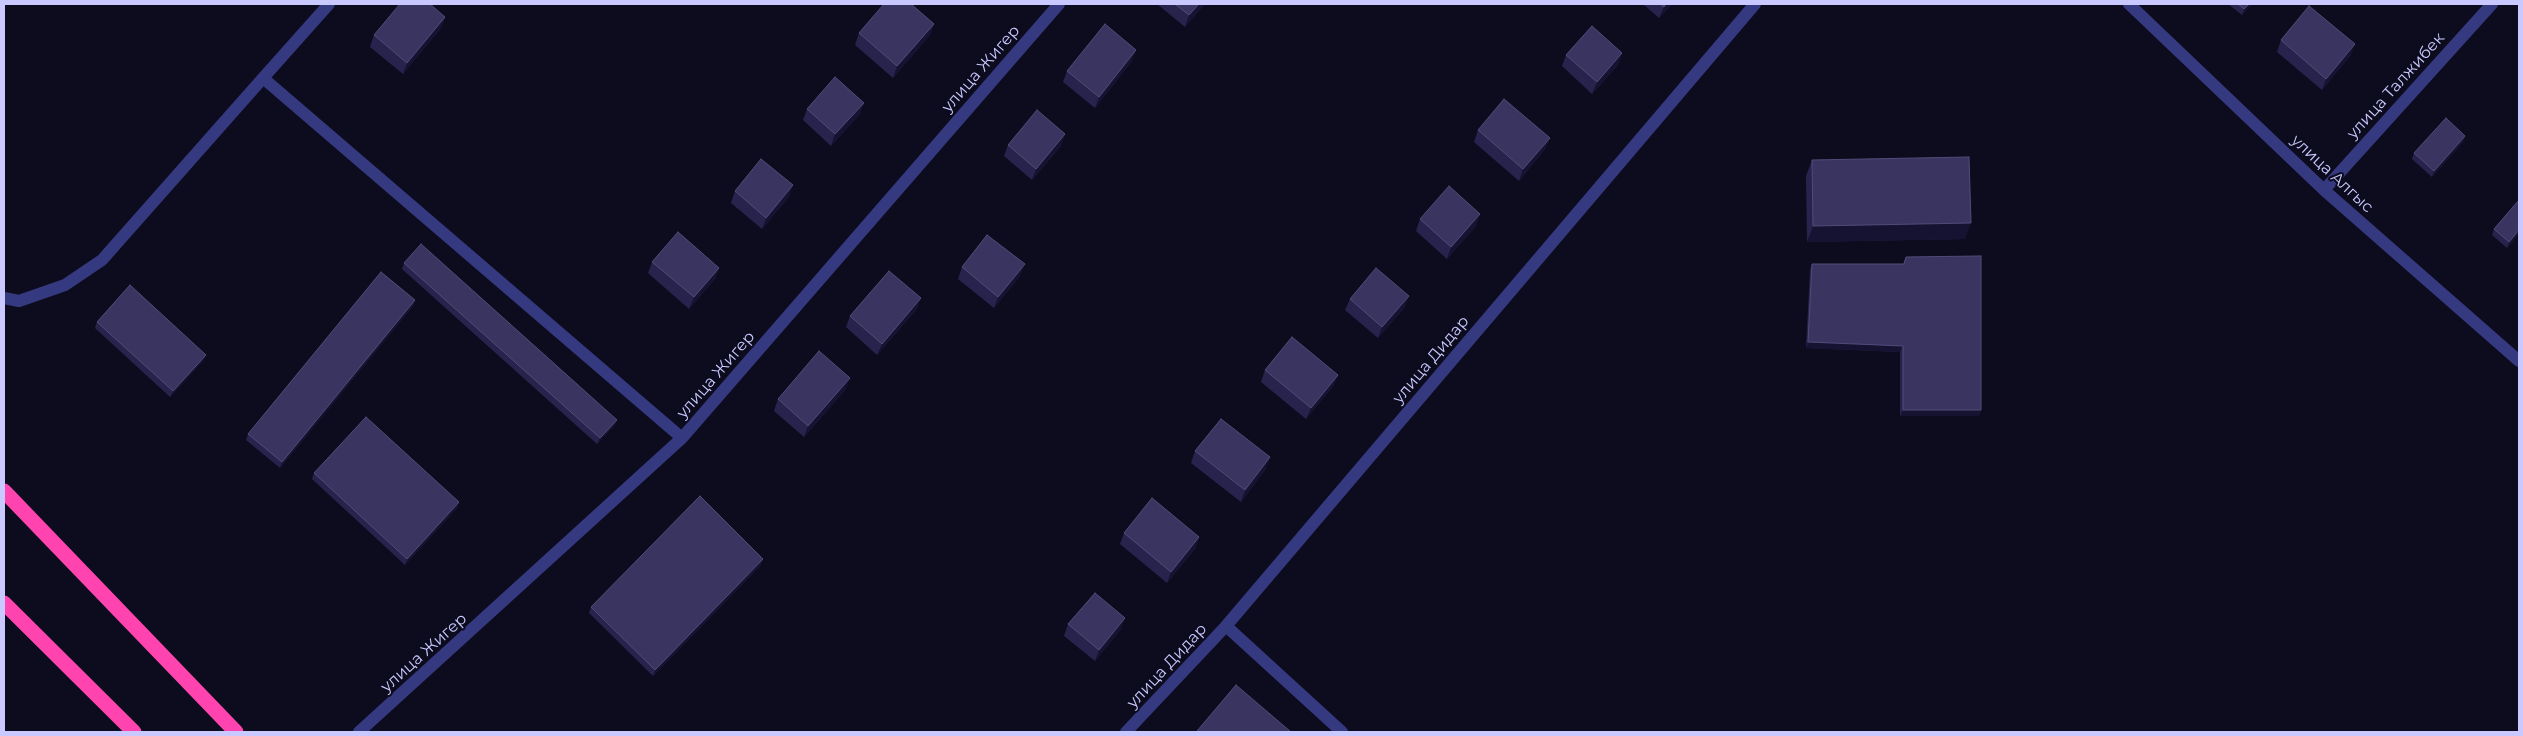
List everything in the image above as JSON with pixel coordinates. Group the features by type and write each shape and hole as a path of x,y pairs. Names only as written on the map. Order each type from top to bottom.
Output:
{"highway":[{"path":"4,491 236,732"},
{"path":"4,603 134,732"}],"street":[{"path":"4,298 19,301 65,285 102,260 329,4"},
{"name":"улица Жигер","path":"360,732 682,438 1059,4"},
{"name":"улица Дидар","path":"1126,732 1226,626 1755,4"},
{"name":"улица Алгыс","path":"2129,4 2324,190 2519,361"},
{"name":"улица Талжибек","path":"2324,190 2492,4"},
{"path":"263,78 682,438"},
{"path":"1226,626 1342,732"}],"building":[{"path":"400,4 430,4 445,17 407,63 374,35"},
{"path":"884,4 911,4 934,24 897,66 859,33"},
{"path":"1175,4 1199,4 1189,15"},
{"path":"2238,4 2249,4 2244,9"},
{"path":"2309,6 2355,44 2326,79 2281,40"},
{"path":"1105,24 1136,50 1099,97 1067,71"},
{"path":"1592,26 1622,53 1597,82 1566,55"},
{"path":"835,77 864,103 835,134 807,109"},
{"path":"1504,99 1550,138 1523,169 1478,130"},
{"path":"1037,110 1065,134 1036,169 1008,145"},
{"path":"2446,118 2465,136 2434,171 2414,153"},
{"path":"1969,157 1971,223 1813,226 1812,160"},
{"path":"761,159 793,185 766,218 735,191"},
{"path":"1449,186 1480,214 1451,247 1420,219"},
{"path":"2519,200 2519,230 2509,242 2494,229"},
{"path":"678,232 719,268 694,297 652,262"},
{"path":"987,235 1025,264 998,297 962,267"},
{"path":"421,244 617,420 600,438 404,263"},
{"path":"1981,256 1981,410 1903,410 1903,346 1808,342 1812,264 1904,264 1906,257"},
{"path":"1376,268 1409,296 1382,327 1350,299"},
{"path":"889,271 921,298 882,344 850,316"},
{"path":"381,272 415,300 282,462 248,434"},
{"path":"130,285 206,355 173,391 97,322"},
{"path":"1292,337 1338,375 1311,408 1265,370"},
{"path":"819,351 850,378 808,426 778,399"},
{"path":"366,417 459,502 407,559 314,473"},
{"path":"1221,419 1270,457 1245,490 1195,451"},
{"path":"700,496 763,559 655,670 591,607"},
{"path":"1152,498 1199,537 1171,572 1124,533"},
{"path":"1095,593 1125,618 1099,650 1068,624"},
{"path":"1236,685 1291,732 1198,732"}]}
